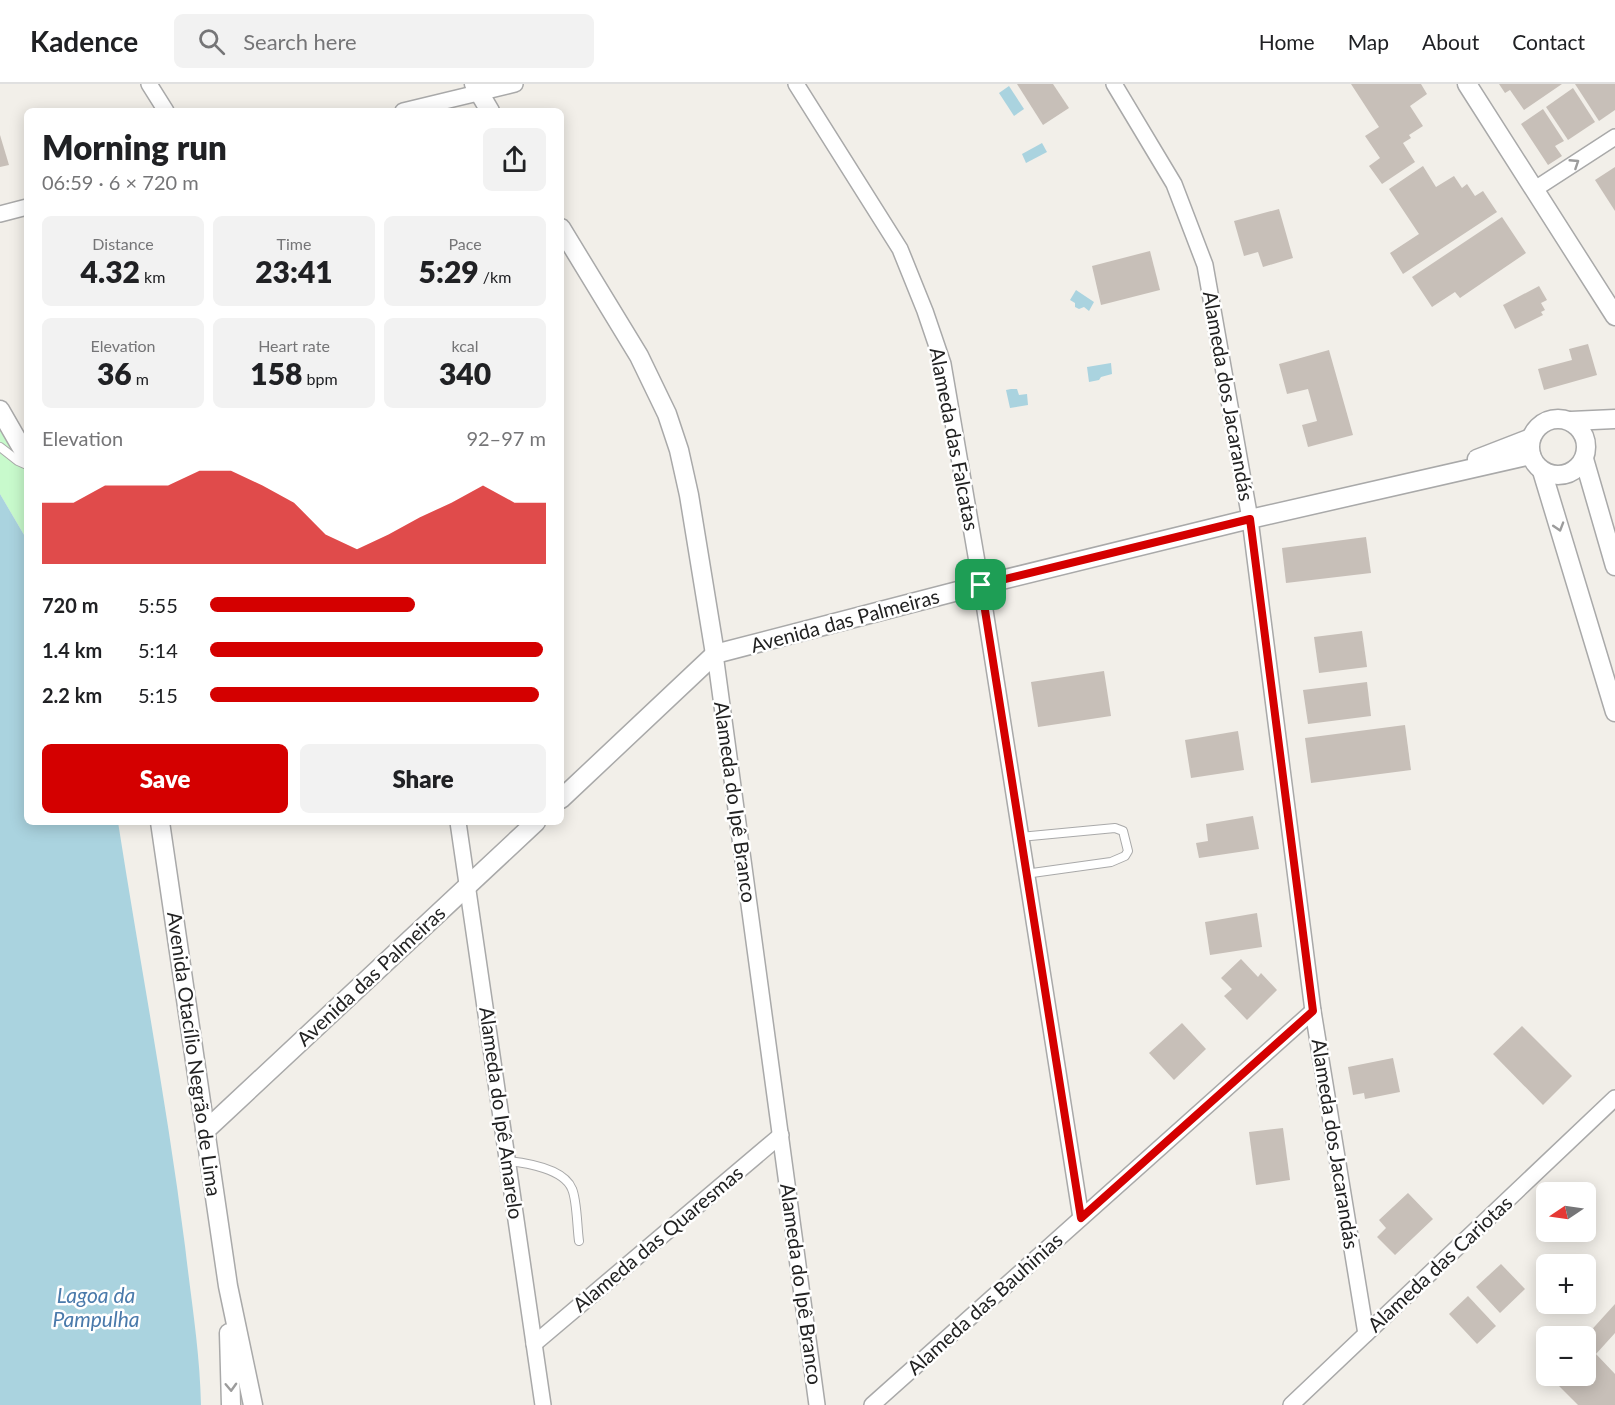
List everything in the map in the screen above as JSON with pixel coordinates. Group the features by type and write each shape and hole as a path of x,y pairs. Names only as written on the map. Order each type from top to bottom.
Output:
{"street":[{"path":"149,84 164,108"},
{"name":"Alameda das Falcatas","path":"796,84 900,249 943,364 981,585 1081,1218"},
{"name":"Alameda dos Jacarandás","path":"1114,84 1174,184 1205,265 1250,519 1313,1011 1366,1334"},
{"path":"1467,84 1615,316"},
{"path":"413,108 476,88 511,85"},
{"path":"476,88 488,108"},
{"path":"1535,189 1615,137"},
{"path":"0,214 24,208"},
{"name":"Alameda do Ipê Branco","path":"564,233 639,357 667,414 679,450 689,495 715,654 818,1405"},
{"path":"0,410 24,452"},
{"path":"1571,421 1586,439 1584,459 1570,473 1561,476 1542,471 1536,465 1531,446 1536,429 1543,422 1562,418 1571,421 1615,419"},
{"path":"1586,439 1615,427"},
{"name":"Avenida das Palmeiras","path":"564,796 715,654 981,585 1425,479 1531,446"},
{"path":"1584,459 1615,566"},
{"path":"1542,471 1611,685 1615,712"},
{"name":"Avenida Otacílio Negrão de Lima","path":"160,825 228,1286 253,1405"},
{"name":"Alameda do Ipê Amarelo","path":"459,825 543,1405"},
{"name":"Avenida das Palmeiras","path":"205,1131 533,825"},
{"name":"Alameda das Bauhinias","path":"872,1405 1313,1011"},
{"name":"Alameda das Cariotas","path":"1291,1405 1615,1098"},
{"name":"Alameda das Quaresmas","path":"534,1344 780,1135"},
{"name":"Avenida Otacílio Negrão de Lima","path":"228,1286 231,1405"}],"lane":[{"path":"0,447 24,464"},
{"path":"1020,837 1115,828 1123,831 1128,851 1125,856 1111,862 1025,874"},
{"path":"508,1161 536,1165 566,1181 572,1189 579,1241"}],"green space":[{"path":"0,422 24,462 24,535 0,494"}],"water":[{"path":"1009,86 1024,109 1014,116 999,93"},
{"path":"1042,143 1047,152 1026,163 1022,154"},
{"path":"1076,290 1094,302 1089,311 1084,307 1079,309 1075,307 1075,303 1070,300"},
{"path":"1111,363 1112,374 1089,382 1087,367"},
{"path":"1017,389 1019,395 1027,394 1028,405 1010,408 1006,390"},
{"name":"Lagoa da Pampulha","path":"0,494 24,535 24,825 118,825 178,1193 197,1345 201,1405 0,1405"}],"building":[{"path":"1017,84 1053,84 1069,108 1043,125"},
{"path":"1351,84 1421,84 1427,94 1410,106 1423,126 1409,135 1411,138 1403,143 1415,162 1382,184 1369,166 1380,158 1365,136 1379,127"},
{"path":"1499,84 1562,84 1524,110 1510,90 1505,93"},
{"path":"1575,84 1615,84 1615,110 1599,121"},
{"path":"1573,88 1595,122 1568,140 1546,107"},
{"path":"1543,109 1564,141 1555,146 1562,156 1548,165 1521,124"},
{"path":"0,135 9,165 0,167"},
{"path":"1423,166 1436,187 1454,176 1462,188 1467,184 1475,196 1483,191 1497,212 1403,274 1390,253 1419,234 1389,189"},
{"path":"1615,167 1615,211 1595,180"},
{"path":"1279,209 1293,258 1263,267 1258,252 1244,256 1234,221"},
{"path":"1502,217 1526,253 1460,298 1455,292 1432,307 1412,277"},
{"path":"1150,251 1160,290 1101,305 1092,266"},
{"path":"1539,286 1547,300 1541,303 1545,310 1541,312 1543,315 1515,329 1503,305"},
{"path":"1588,344 1597,375 1544,390 1538,369 1572,360 1569,349"},
{"path":"1329,350 1353,435 1308,447 1302,425 1317,421 1308,389 1287,394 1279,364"},
{"path":"1366,537 1371,573 1286,583 1282,548"},
{"path":"1362,631 1367,667 1319,673 1314,637"},
{"path":"1104,671 1111,716 1038,727 1031,682"},
{"path":"1367,682 1371,716 1308,724 1303,690"},
{"path":"1405,725 1411,770 1311,783 1305,738"},
{"path":"1238,731 1244,770 1191,778 1185,740"},
{"path":"1253,816 1259,849 1199,858 1196,843 1208,841 1206,824"},
{"path":"1257,913 1262,947 1210,955 1205,922"},
{"path":"1241,959 1258,977 1261,973 1277,990 1247,1020 1224,996 1232,989 1221,978"},
{"path":"1182,1023 1206,1049 1174,1080 1149,1053"},
{"path":"1522,1026 1572,1076 1543,1105 1493,1054"},
{"path":"1393,1058 1400,1092 1365,1099 1364,1093 1353,1095 1348,1067"},
{"path":"1283,1128 1290,1180 1256,1185 1249,1132"},
{"path":"1408,1193 1433,1219 1395,1255 1377,1237 1386,1228 1379,1220"},
{"path":"1501,1264 1525,1289 1500,1313 1476,1287"},
{"path":"1468,1296 1496,1326 1477,1344 1449,1314"},
{"path":"1615,1304 1615,1333 1596,1354 1595,1326"},
{"path":"1596,1354 1615,1374 1615,1405 1578,1405 1559,1386 1596,1386"}],"route":[{"path":"1250,519 1313,1011 1081,1218 981,585 1250,519"}]}
